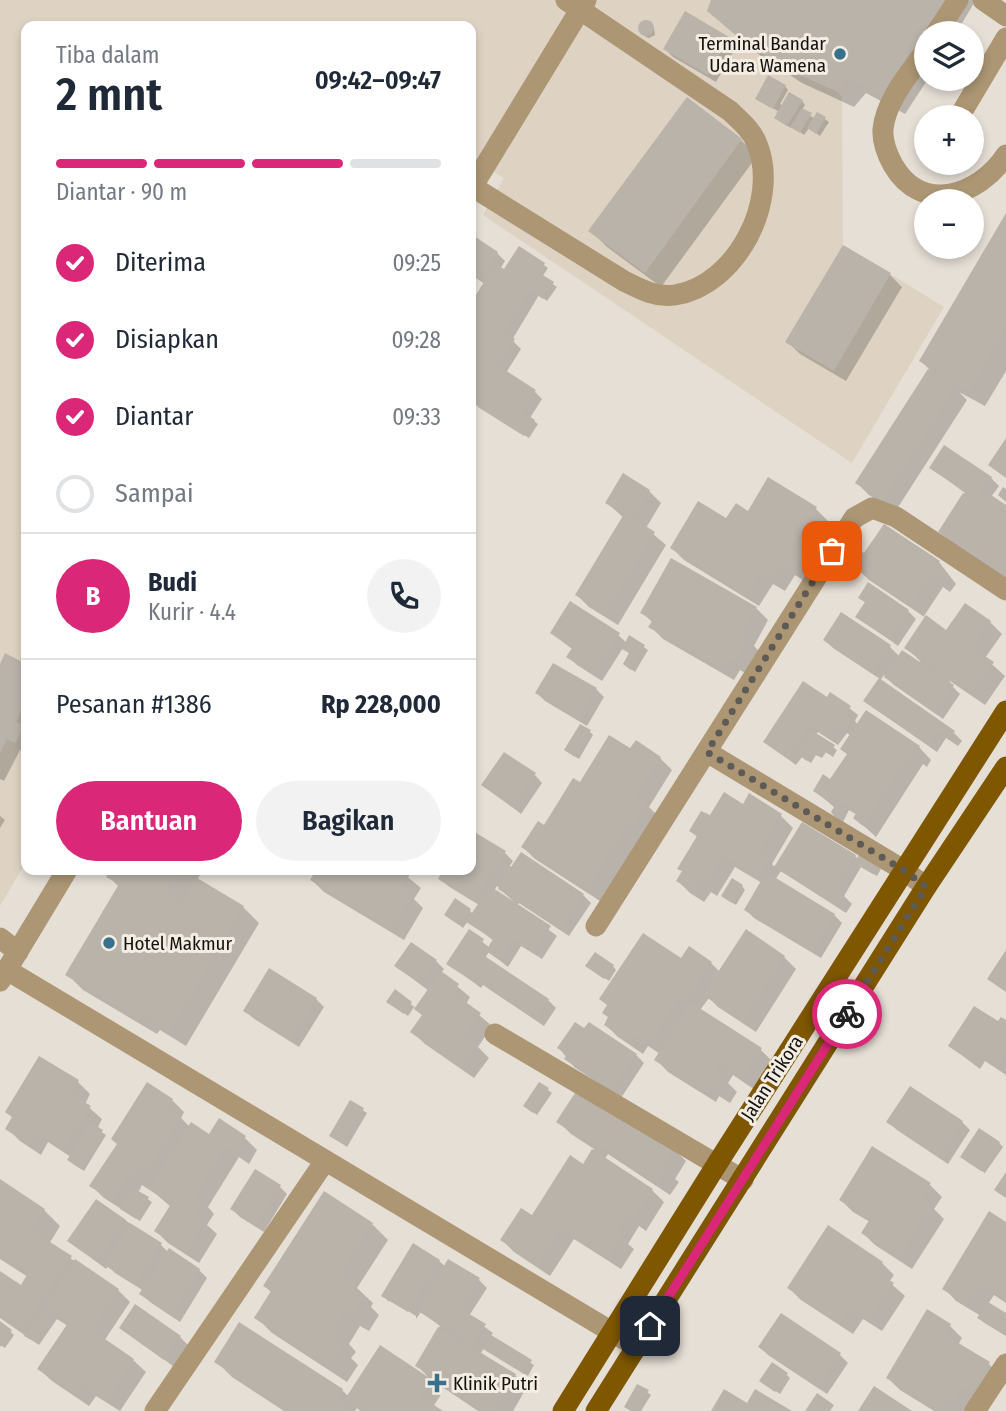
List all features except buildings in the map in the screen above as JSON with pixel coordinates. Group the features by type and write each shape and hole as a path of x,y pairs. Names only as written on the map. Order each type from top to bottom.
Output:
{"main road":[{"name":"Jalan Trikora","path":"563,1411 1006,711"},
{"name":"Jalan Trikora","path":"596,1411 926,887 1006,767"}],"street":[{"path":"944,21 958,0"},
{"path":"982,0 1006,16"},
{"path":"476,181 578,3 730,111 747,126 757,144 764,182 752,231 731,264 706,283 674,295 649,293 624,281 476,190"},
{"path":"966,105 1006,38"},
{"path":"914,68 891,103 883,130 885,149 906,182 920,191 943,196 961,192 983,180 1006,155"},
{"path":"596,926 854,519 872,508 896,517 1006,590"},
{"path":"707,752 905,871 926,887"},
{"path":"8,968 63,875"},
{"path":"0,938 8,968 637,1347"},
{"path":"495,1034 743,1180"},
{"path":"155,1411 325,1161"},
{"path":"975,1411 1006,1363"}],"shaded area":[{"path":"0,0 951,0 935,21 914,21 914,40 849,78 838,92 842,97 843,245 944,307 852,463 483,215 504,178 476,162 476,21 21,21 21,870 0,906"}],"way so far":[{"path":"832,551 707,752 905,871 926,887 847,1014"}],"place":[{"name":"Terminal Bandar Udara Wamena","path":"840,54"},
{"name":"Hotel Makmur","path":"109,943"},
{"name":"Klinik Putri","path":"437,1383"}],"route":[{"path":"650,1326 847,1014"}]}
